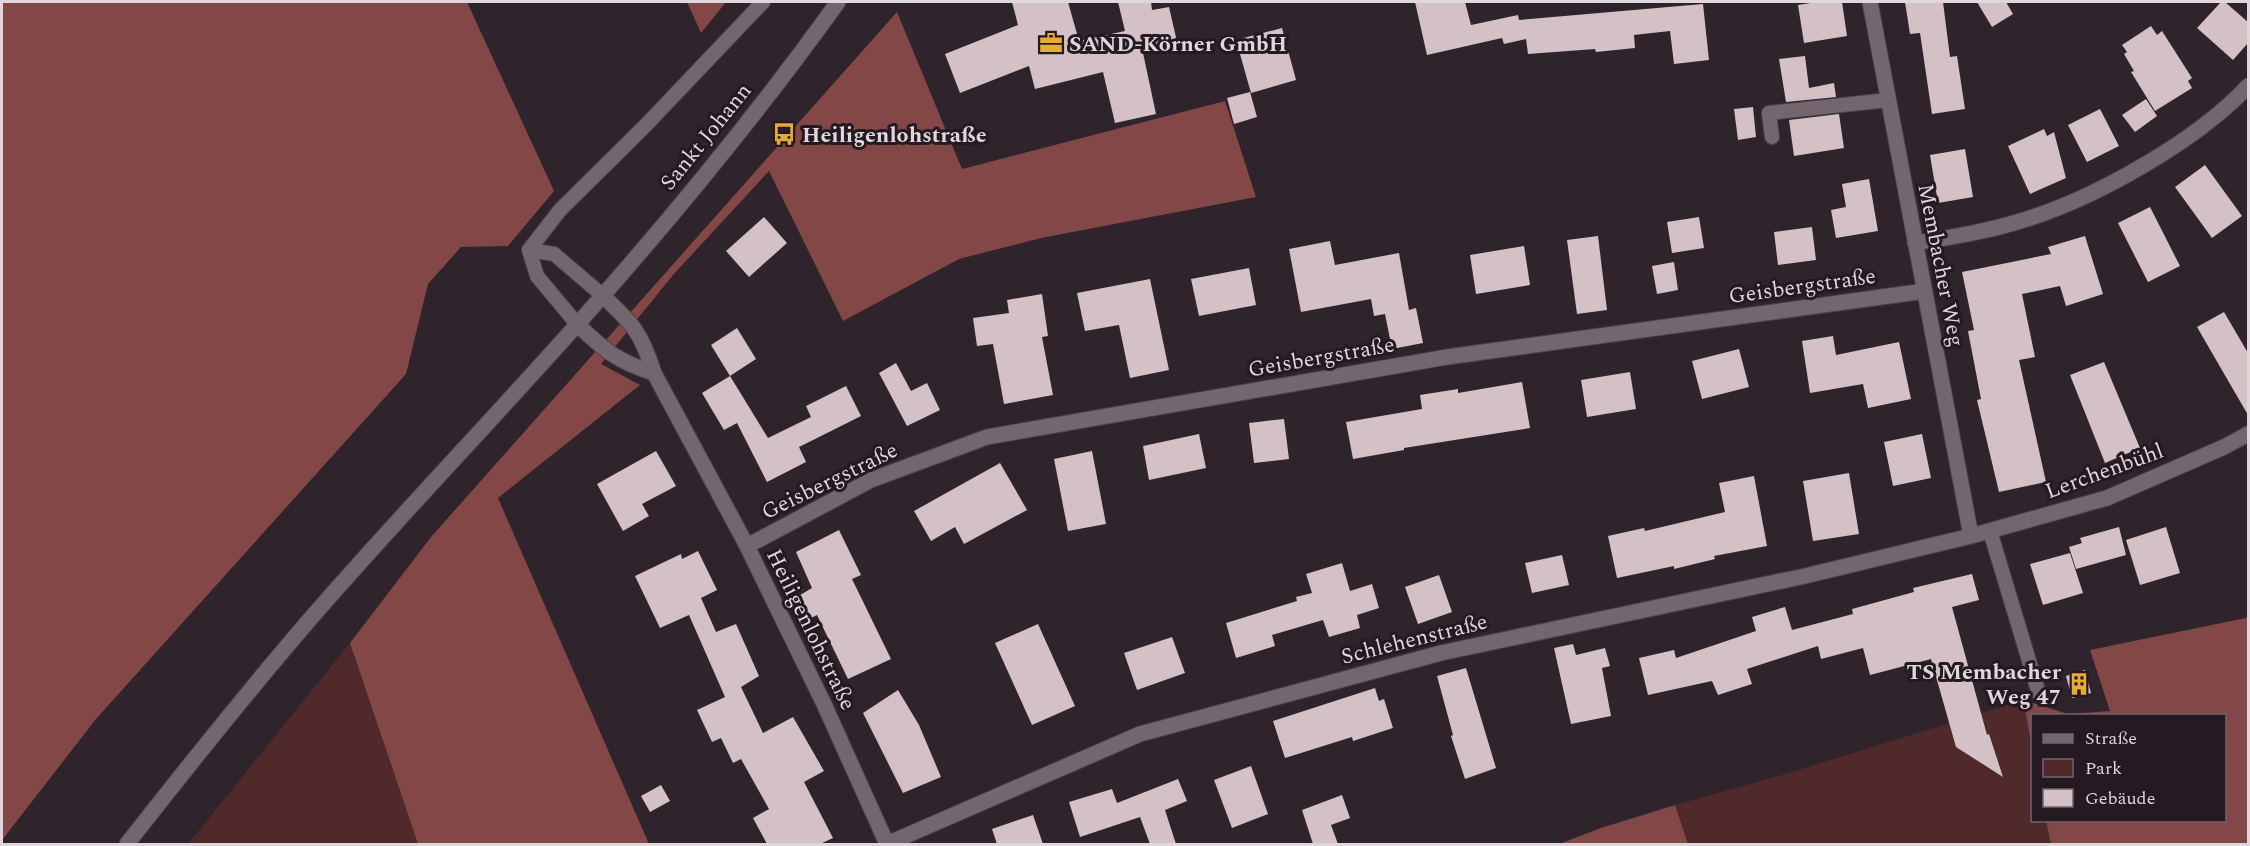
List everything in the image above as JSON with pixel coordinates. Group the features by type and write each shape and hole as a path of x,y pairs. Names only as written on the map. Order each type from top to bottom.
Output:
{"street":[{"name":"Sankt Johann","path":"127,844 306,624 602,295 744,125 838,2"},
{"name":"Membacher Weg","path":"1870,2 1971,536"},
{"path":"1915,243 1968,235 2028,219 2099,190 2171,148 2234,102 2248,86"},
{"name":"Geisbergstraße","path":"747,546 871,480 987,436 1447,357 1925,291"},
{"name":"Heiligenlohstraße","path":"602,295 630,321 638,333 654,373 747,546 824,704 887,844"},
{"path":"577,324 627,365 654,373"},
{"name":"Lerchenbühl","path":"1971,536 2106,498 2224,447 2248,434"},
{"name":"Schlehenstraße","path":"887,844 1140,734 1441,652 1804,576 1971,536"}],"lane":[{"name":"Sankt Johann","path":"529,250 560,210 645,126 763,2"},
{"path":"1772,137 1769,113 1888,100"},
{"path":"577,324 537,276 529,250 554,254 602,295"},
{"path":"1990,531 2039,694"}],"green space":[{"path":"350,643 418,844 188,844"},
{"path":"2023,700 2031,742 2031,822 2046,822 2051,844 1688,844 1675,805 1789,773"}],"shaded area":[{"path":"2,2 467,2 554,191 508,246 461,247 428,284 406,374 96,719 2,840"},
{"path":"687,2 726,2 701,33"},
{"path":"897,12 962,169 1225,101 1256,197 1041,238 959,259 843,321 769,171 673,275 601,364 640,385 498,498 649,844 418,844 350,643 431,537"},
{"path":"2248,616 2248,844 2051,844 2046,822 2226,822 2226,714 2068,714 2110,711 2090,650"},
{"path":"2023,700 2068,714 2031,714 2031,742"},
{"path":"1675,805 1688,844 1559,844 1601,828"}],"building":[{"path":"1012,2 1068,2 1079,41 1125,31 1118,2 1151,2 1152,10 1169,7 1178,46 1143,53 1156,114 1115,123 1103,72 1035,89 1029,66 960,93 945,54 1018,25"},
{"path":"1415,2 1465,2 1471,25 1518,15 1519,20 1703,4 1709,60 1674,64 1670,31 1634,35 1635,48 1596,52 1595,49 1528,54 1526,39 1504,44 1502,38 1427,55"},
{"path":"1842,2 1847,36 1804,43 1798,5"},
{"path":"1905,2 1943,2 1950,57 1957,56 1965,109 1932,114 1920,33 1910,34"},
{"path":"1977,2 2006,2 2013,14 1992,27"},
{"path":"2221,2 2225,2 2248,22 2248,43 2233,60 2197,28"},
{"path":"2151,26 2157,35 2162,31 2192,78 2188,81 2192,88 2155,111 2131,72 2134,71 2124,54 2127,52 2122,45"},
{"path":"1282,28 1296,80 1251,93 1236,40"},
{"path":"1805,56 1809,88 1834,83 1836,97 1786,102 1779,59"},
{"path":"1250,92 1257,117 1234,124 1227,98"},
{"path":"2146,99 2157,116 2135,132 2122,115"},
{"path":"1753,107 1756,137 1738,140 1734,109"},
{"path":"2100,109 2119,146 2087,162 2068,125"},
{"path":"1839,114 1844,148 1794,156 1789,120"},
{"path":"2044,129 2047,136 2054,132 2066,178 2030,194 2008,146"},
{"path":"1965,149 1973,197 1938,203 1930,155"},
{"path":"2205,165 2242,216 2212,238 2175,187"},
{"path":"1869,179 1878,231 1836,238 1831,210 1846,207 1842,184"},
{"path":"2150,207 2180,266 2148,282 2118,223"},
{"path":"764,217 787,243 749,277 726,251"},
{"path":"1699,217 1704,248 1672,253 1667,222"},
{"path":"1812,227 1816,260 1778,265 1774,232"},
{"path":"1598,236 1607,310 1577,314 1567,240"},
{"path":"2085,236 2103,294 2066,306 2060,286 2022,294 2035,357 2019,360 2046,482 1999,492 1977,400 1981,399 1968,331 1974,330 1962,272 2051,254 2048,247"},
{"path":"1330,241 1335,265 1399,253 1409,310 1416,308 1423,343 1392,349 1385,314 1374,316 1371,299 1301,312 1289,249"},
{"path":"1524,246 1530,285 1476,294 1470,255"},
{"path":"1674,262 1678,290 1657,294 1652,266"},
{"path":"1249,268 1256,305 1199,316 1191,279"},
{"path":"1150,279 1169,370 1130,378 1119,325 1085,331 1077,293"},
{"path":"1042,294 1048,336 1042,337 1053,395 1004,404 993,344 977,346 973,318 1009,313 1007,300"},
{"path":"2224,312 2248,353 2248,415 2197,327"},
{"path":"737,328 756,359 730,376 711,345"},
{"path":"1833,336 1836,355 1899,342 1911,399 1868,408 1863,384 1810,393 1802,341"},
{"path":"1739,349 1749,387 1702,399 1692,361"},
{"path":"2104,362 2140,448 2105,463 2070,375"},
{"path":"896,363 911,391 927,383 940,410 907,426 879,373"},
{"path":"1630,372 1636,409 1587,417 1581,380"},
{"path":"730,376 768,438 811,417 806,406 846,386 861,416 799,447 806,462 767,482 737,423 724,430 702,393"},
{"path":"1522,382 1530,428 1404,448 1404,450 1353,459 1346,422 1422,409 1420,395 1458,389 1458,393"},
{"path":"1284,419 1289,459 1254,463 1249,423"},
{"path":"1199,434 1206,468 1149,480 1143,446"},
{"path":"1922,434 1931,478 1893,486 1884,442"},
{"path":"656,451 676,486 642,504 649,516 623,531 597,484"},
{"path":"1092,451 1106,524 1068,531 1054,459"},
{"path":"1000,463 1027,510 964,544 955,527 931,541 914,511"},
{"path":"1849,473 1859,534 1813,541 1803,481"},
{"path":"1754,476 1767,546 1714,556 1715,559 1674,569 1674,566 1617,578 1608,536 1644,528 1645,531 1725,512 1719,483"},
{"path":"2119,527 2126,555 2076,569 2069,547 2082,543 2080,538"},
{"path":"2166,527 2180,573 2140,585 2126,540"},
{"path":"839,530 861,575 852,579 891,659 848,679 817,615 807,620 795,598 812,588 796,552"},
{"path":"698,551 717,590 701,598 716,632 736,624 759,676 741,687 763,733 793,717 824,771 804,782 833,838 820,844 767,844 753,818 769,809 741,759 733,763 721,738 712,742 697,710 725,697 689,615 660,628 635,576 681,554 682,559"},
{"path":"2070,553 2083,593 2043,605 2030,564"},
{"path":"1562,555 1569,585 1532,593 1525,563"},
{"path":"1342,563 1350,591 1372,584 1379,608 1357,615 1360,628 1329,637 1323,620 1272,635 1275,646 1236,658 1226,623 1297,601 1296,597 1312,593 1306,574"},
{"path":"1972,574 1979,600 1952,607 1987,735 1989,734 2003,777 1956,747 1931,659 1870,675 1863,648 1821,659 1818,646 1747,669 1752,684 1718,695 1712,681 1648,695 1639,658 1674,650 1676,658 1756,631 1752,617 1785,607 1792,630 1853,614 1852,609 1914,592 1913,588"},
{"path":"1439,575 1452,612 1418,624 1405,587"},
{"path":"1038,624 1075,706 1032,725 995,643"},
{"path":"1172,637 1185,673 1137,690 1124,653"},
{"path":"1573,644 1576,655 1605,648 1610,666 1602,668 1611,716 1571,724 1554,648"},
{"path":"1466,668 1496,768 1465,779 1451,736 1453,735 1437,676"},
{"name":"TS Membacher Weg 47","path":"2085,670 2091,693 2072,698 2066,676"},
{"path":"1375,688 1379,701 1384,699 1393,728 1353,741 1352,737 1285,758 1273,721"},
{"path":"898,690 919,725 941,777 903,793 863,713"},
{"path":"1251,766 1268,814 1232,828 1214,780"},
{"path":"1178,779 1187,801 1165,810 1176,844 1150,844 1140,817 1080,837 1069,802 1112,789 1117,803"},
{"path":"661,785 670,801 650,812 641,796"},
{"path":"1342,795 1350,818 1331,825 1338,844 1313,844 1302,810"},
{"path":"1033,815 1043,844 997,844 992,829"}],"place":[{"name":"SAND-Körner GmbH","path":"1051,43"},
{"name":"Heiligenlohstraße","path":"784,134"},
{"name":"TS Membacher Weg 47","path":"2079,684"}]}
